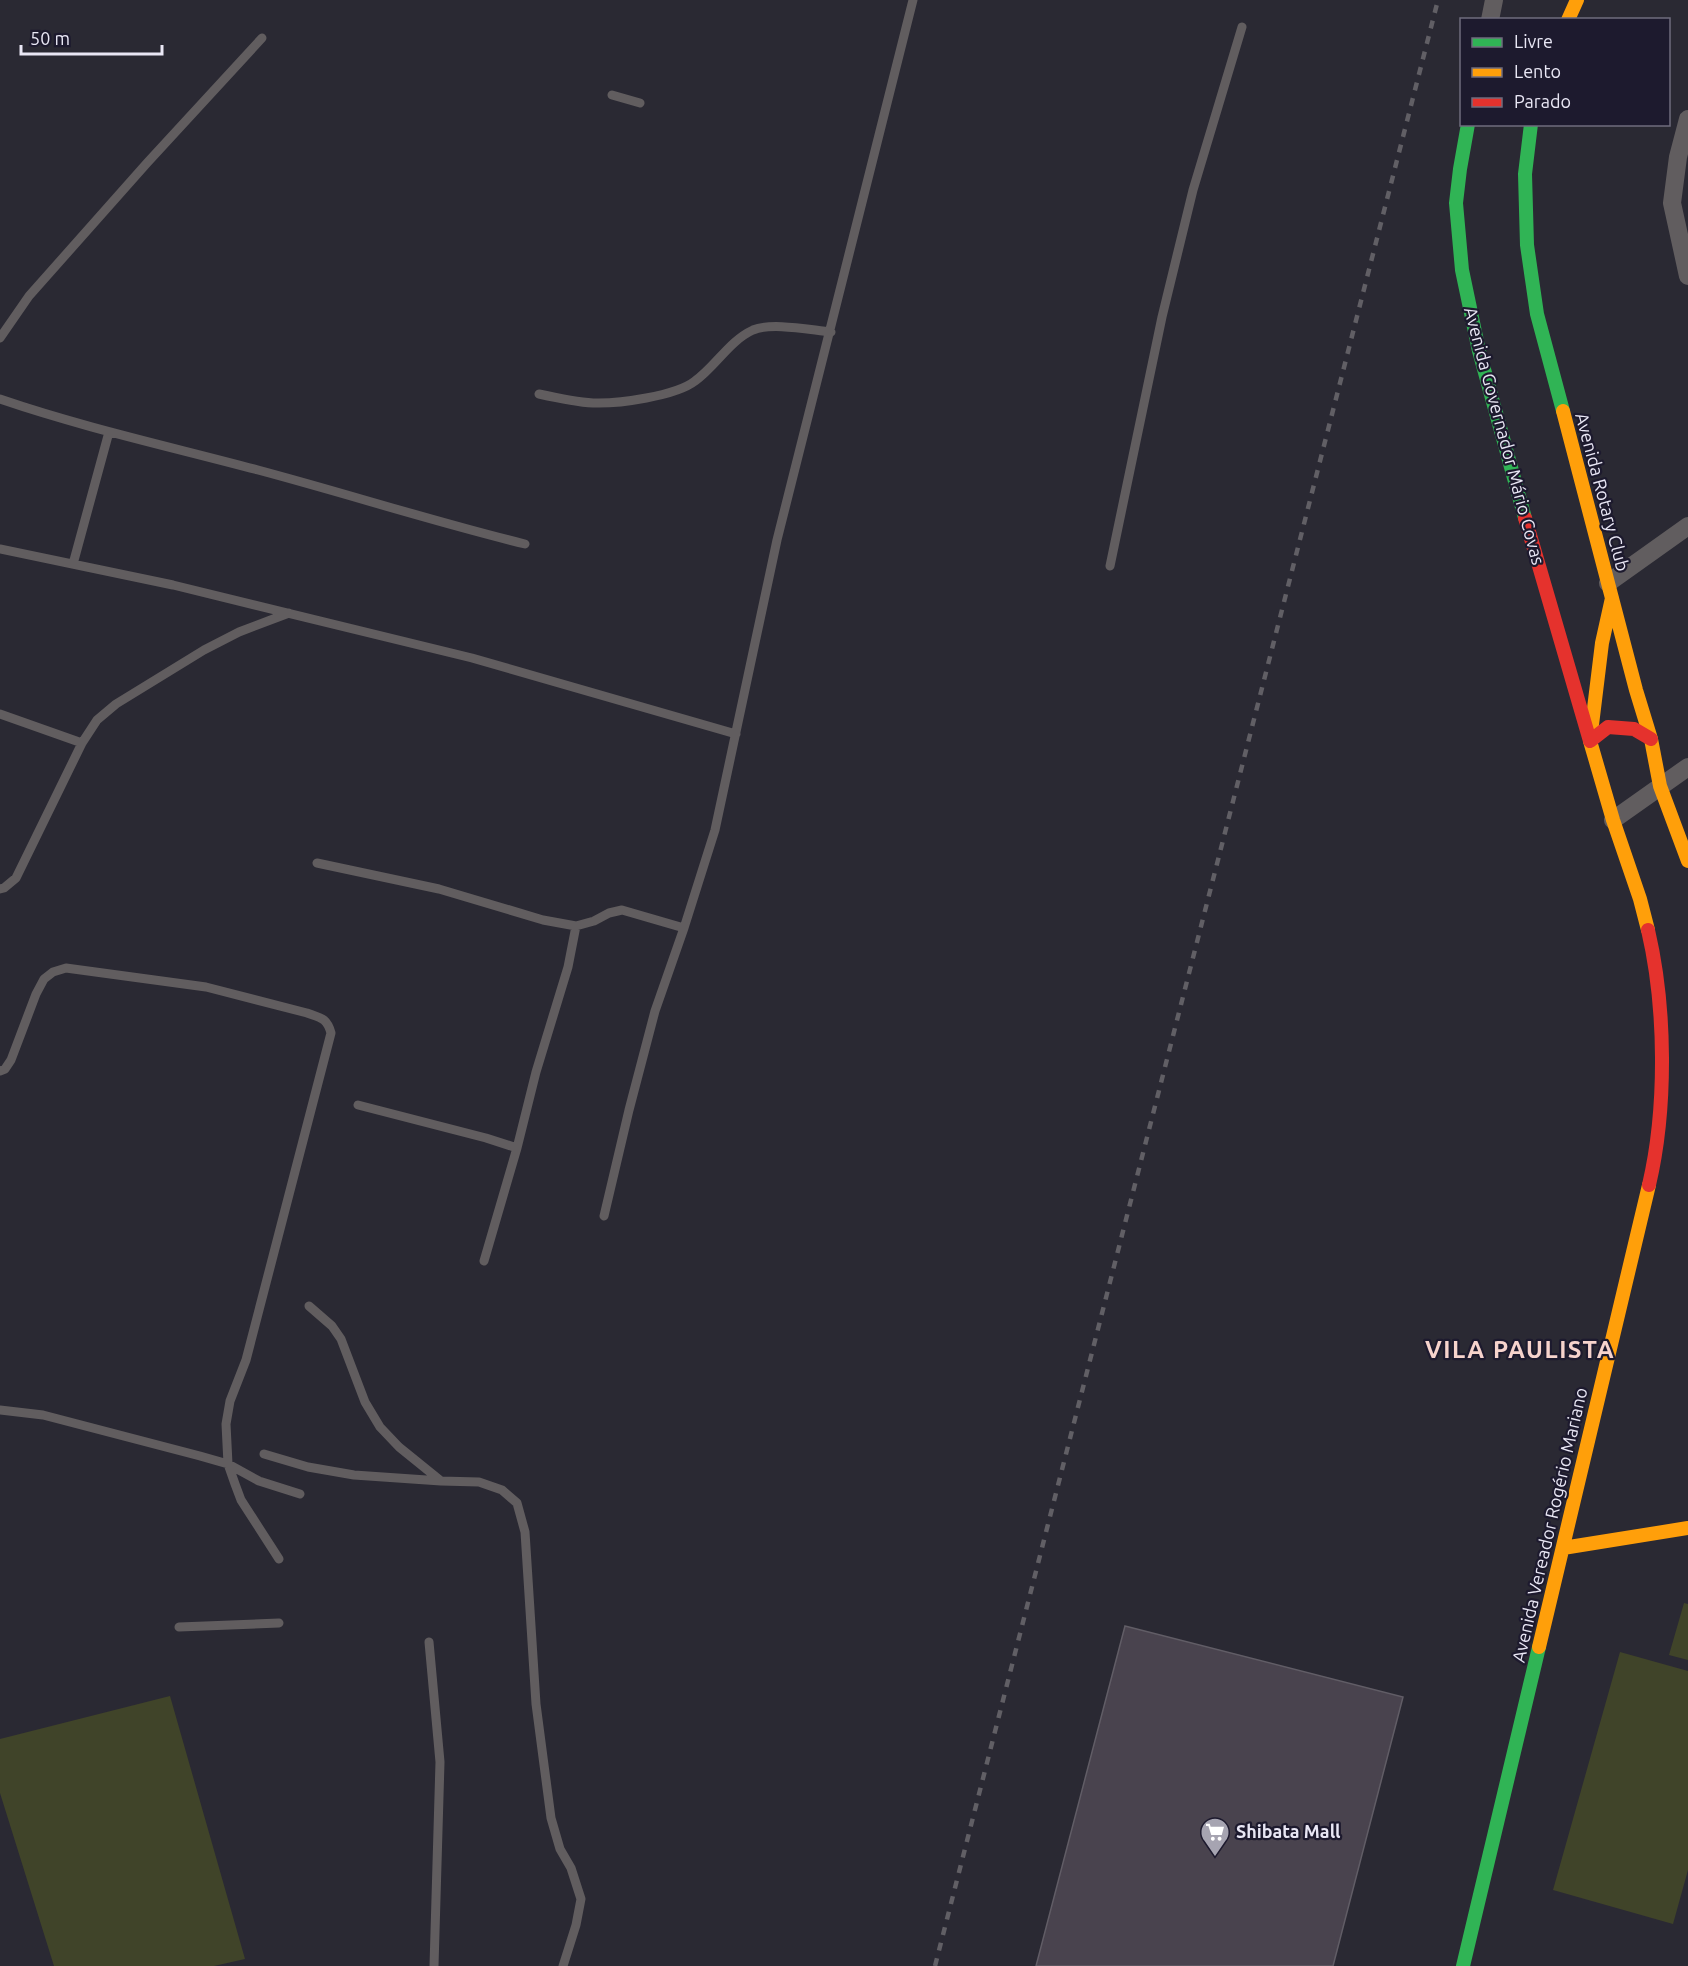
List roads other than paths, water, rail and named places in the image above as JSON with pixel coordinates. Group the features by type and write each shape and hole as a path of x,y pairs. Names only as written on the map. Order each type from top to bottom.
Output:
{"main road":[{"path":"1569,18 1577,0"},
{"name":"Avenida Governador Mário Covas","path":"1468,126 1456,211 1459,261 1471,318 1515,484 1590,741"},
{"name":"Avenida Rotary Club","path":"1531,126 1525,174 1527,245 1537,314 1651,739 1660,786 1688,861"},
{"name":"Avenida Vereador Rogério Mariano","path":"1463,1966 1653,1166 1660,1110 1662,1053 1657,987 1650,940 1640,898 1613,820 1590,741 1610,591"},
{"path":"1590,741 1608,727 1634,729 1651,739"},
{"path":"1563,1548 1688,1528"}],"street":[{"path":"1490,18 1494,0"},
{"path":"1688,119 1678,157 1671,203 1688,275"},
{"path":"1610,591 1688,526"},
{"path":"1613,820 1688,766"}],"lane":[{"path":"604,1216 655,1011 715,830 777,540 913,0"},
{"path":"1110,566 1168,294 1193,190 1242,27"},
{"path":"0,338 37,287 262,38"},
{"path":"612,95 640,103"},
{"path":"539,394 595,403 663,395 693,383 712,367 731,344 755,329 781,326 831,332"},
{"path":"0,399 57,419 260,470 407,514 525,544"},
{"path":"73,564 110,432"},
{"path":"0,549 173,585 472,658 736,734"},
{"path":"0,889 16,878 82,743 97,720 116,704 165,672 239,632 289,613"},
{"path":"0,714 82,743"},
{"path":"317,863 439,889 543,920 576,926 622,910 684,928"},
{"path":"484,1261 517,1148 536,1072 568,967 576,926"},
{"path":"0,1071 5,1069 11,1060 44,979 53,972 66,968 206,987 307,1013 322,1018 329,1024 331,1033 246,1360 230,1401 226,1424 228,1464 242,1500 279,1559"},
{"path":"358,1105 517,1148"},
{"path":"309,1306 332,1326 341,1339 365,1402 380,1427 399,1447 441,1480"},
{"path":"0,1410 43,1415 228,1464 259,1481 300,1494"},
{"path":"264,1454 309,1467 354,1475 479,1482 502,1491 517,1503 525,1533 536,1704 551,1818 560,1850 571,1868 581,1899 576,1925 563,1966"},
{"path":"179,1627 279,1623"},
{"path":"429,1642 440,1762 434,1966"}],"railway":[{"path":"935,1966 1438,0"}],"place":[{"name":"Shibata Mall","path":"1215,1858"}],"district":[{"name":"VILA PAULISTA","path":"1520,1350"}]}
